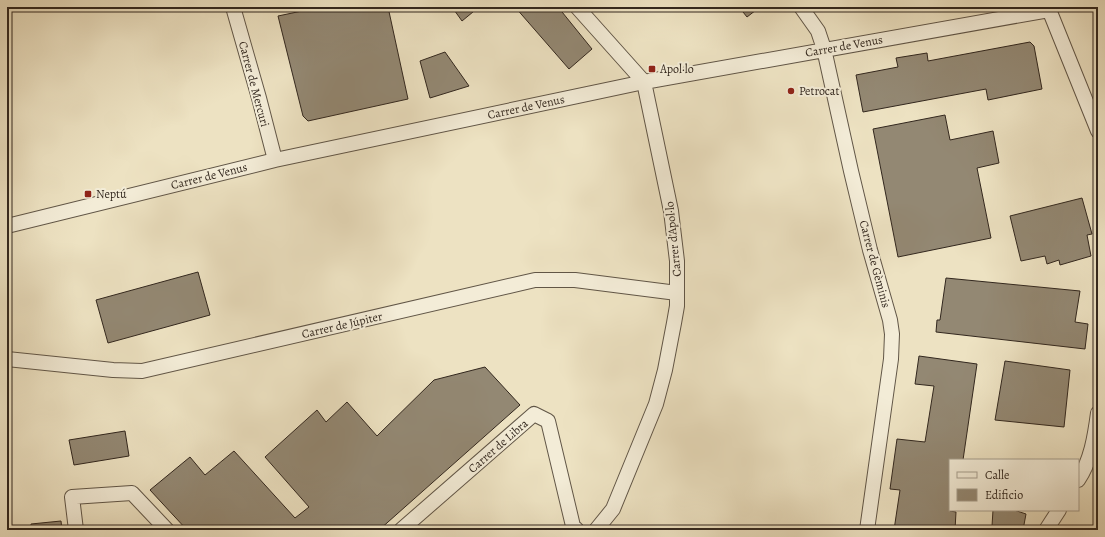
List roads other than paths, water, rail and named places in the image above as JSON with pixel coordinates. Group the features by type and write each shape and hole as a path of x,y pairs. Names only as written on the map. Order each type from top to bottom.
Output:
{"street":[{"name":"Carrer de Mercuri","path":"233,7 275,160"},
{"name":"Carrer d'Apol·lo","path":"577,7 644,82 671,211 677,261 677,293 671,341 656,404 613,509 596,530"},
{"name":"Carrer de Gèminis","path":"801,7 818,31 824,49 851,171 870,250 890,320 892,334 892,347 867,530"},
{"name":"Carrer de Venus","path":"7,226 275,160 644,82 1048,9"},
{"path":"1048,9 1098,132"},
{"name":"Carrer de Júpiter","path":"7,359 113,370 142,371 535,280 575,280 677,293"},
{"path":"1079,479 1083,473 1095,436 1098,412"},
{"name":"Carrer de Libra","path":"401,530 534,414 548,421 573,526 577,530"},
{"path":"76,530 72,498 132,493 166,530"},
{"path":"1046,530 1058,511"}],"place":[{"name":"Apol·lo","path":"652,69"},
{"name":"Petrocat","path":"791,91"},
{"name":"Neptú","path":"88,194"}]}
